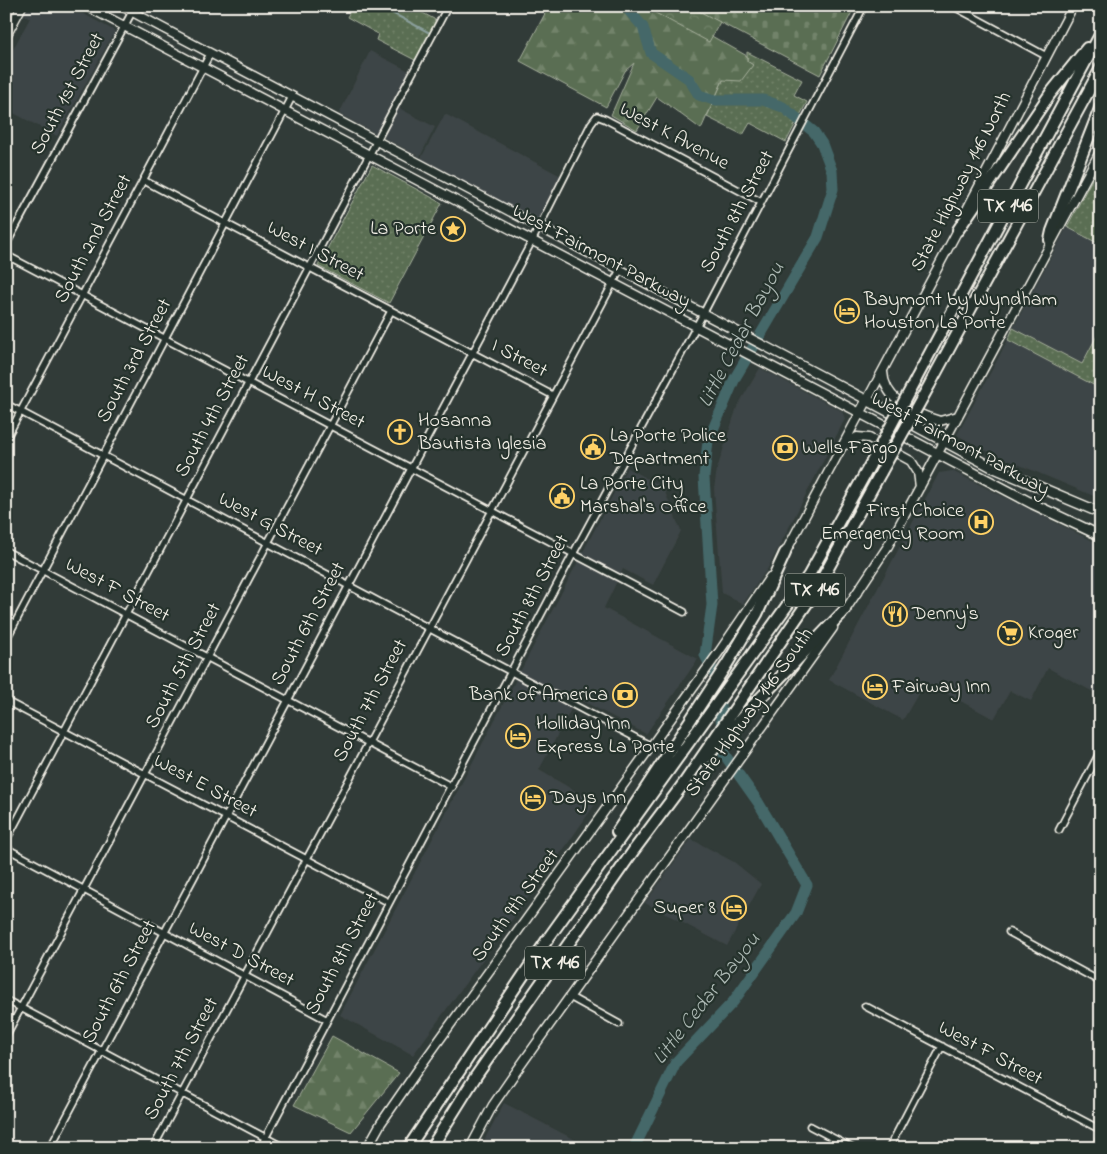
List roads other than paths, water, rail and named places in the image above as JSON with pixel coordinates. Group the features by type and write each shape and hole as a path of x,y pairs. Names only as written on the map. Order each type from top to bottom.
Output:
{"highway":[{"path":"958,230 1050,94 1101,33"},
{"name":"TX 146","path":"408,1148 546,940 809,575 870,465 1101,33"},
{"name":"TX 146","path":"431,1148 476,1076 634,850 708,752 816,590 1101,68"},
{"path":"1050,240 1101,106"},
{"path":"546,940 727,664 757,614 785,553"},
{"path":"708,752 845,610"}],"main road":[{"path":"6,36 22,6"},
{"name":"West Fairmont Parkway","path":"86,6 938,455 1033,504 1101,536"},
{"name":"West Fairmont Parkway","path":"121,6 786,356 945,442 1018,479 1101,513"},
{"name":"State Highway 146 North","path":"867,400 958,230 976,189 1073,6"},
{"name":"State Highway 146 South","path":"470,1148 493,1105 743,755 888,546 945,442 1050,240 1057,234 1101,150"},
{"path":"451,198 458,184"},
{"path":"776,370 786,356"},
{"path":"882,370 886,388 895,400 940,421 958,416"},
{"path":"785,553 867,400"},
{"path":"843,446 852,439 870,438 911,461 918,472 920,487"},
{"name":"South 9th Street","path":"367,1148 381,1123 417,1071 719,652 785,553"}],"street":[{"name":"South 4th Street","path":"6,840 65,732 448,6"},
{"name":"South 8th Street","path":"260,1148 388,902 452,787 573,554 703,314 864,6"},
{"path":"953,6 1046,56"},
{"name":"South 1st Street","path":"6,245 132,12"},
{"name":"South 2nd Street","path":"6,439 210,54"},
{"name":"South 3rd Street","path":"6,640 292,97"},
{"name":"West K Avenue","path":"597,116 605,118 761,202"},
{"name":"South 6th Street","path":"50,1148 597,116"},
{"name":"West I Street","path":"144,180 471,352"},
{"name":"West H Street","path":"6,255 684,612"},
{"name":"South 7th Street","path":"153,1148 490,511 620,270"},
{"name":"South 5th Street","path":"6,1036 391,311"},
{"name":"I Street","path":"471,352 552,395"},
{"name":"West G Street","path":"6,404 651,746"},
{"name":"West F Street","path":"6,551 452,787"},
{"name":"West E Street","path":"6,701 388,902"},
{"path":"1059,830 1101,750"},
{"name":"West D Street","path":"6,848 327,1020"},
{"path":"1009,932 1101,982"},
{"path":"570,997 619,1024"},
{"path":"6,1000 285,1148"},
{"name":"West F Street","path":"865,1006 1101,1130"},
{"path":"889,1148 942,1046"},
{"path":"810,1126 852,1148"},
{"path":"1095,1148 1101,1136"}],"waterway":[{"path":"379,6 428,32"},
{"name":"Little Cedar Bayou","path":"625,6 643,27 651,53 689,79 699,95 714,100 763,100 783,107 814,132 822,144 832,171 833,189 818,237 735,378 708,441 704,477 712,605 705,655 718,681 724,754 758,802 807,885 796,913 733,1002 676,1062 634,1148"}],"place":[{"name":"La Porte","path":"453,229"},
{"name":"Baymont by Wyndham Houston La Porte","path":"847,311"},
{"name":"Hosanna Bautista Iglesia","path":"400,432"},
{"name":"La Porte Police Department","path":"593,447"},
{"name":"Wells Fargo","path":"785,448"},
{"name":"La Porte City Marshal's Office","path":"562,496"},
{"name":"First Choice Emergency Room","path":"981,522"},
{"name":"Denny's","path":"895,614"},
{"name":"Kroger","path":"1010,633"},
{"name":"Fairway Inn","path":"875,687"},
{"name":"Bank of America","path":"625,695"},
{"name":"Holliday Inn Express La Porte","path":"518,736"},
{"name":"Days Inn","path":"533,798"},
{"name":"Super 8","path":"734,908"}]}
